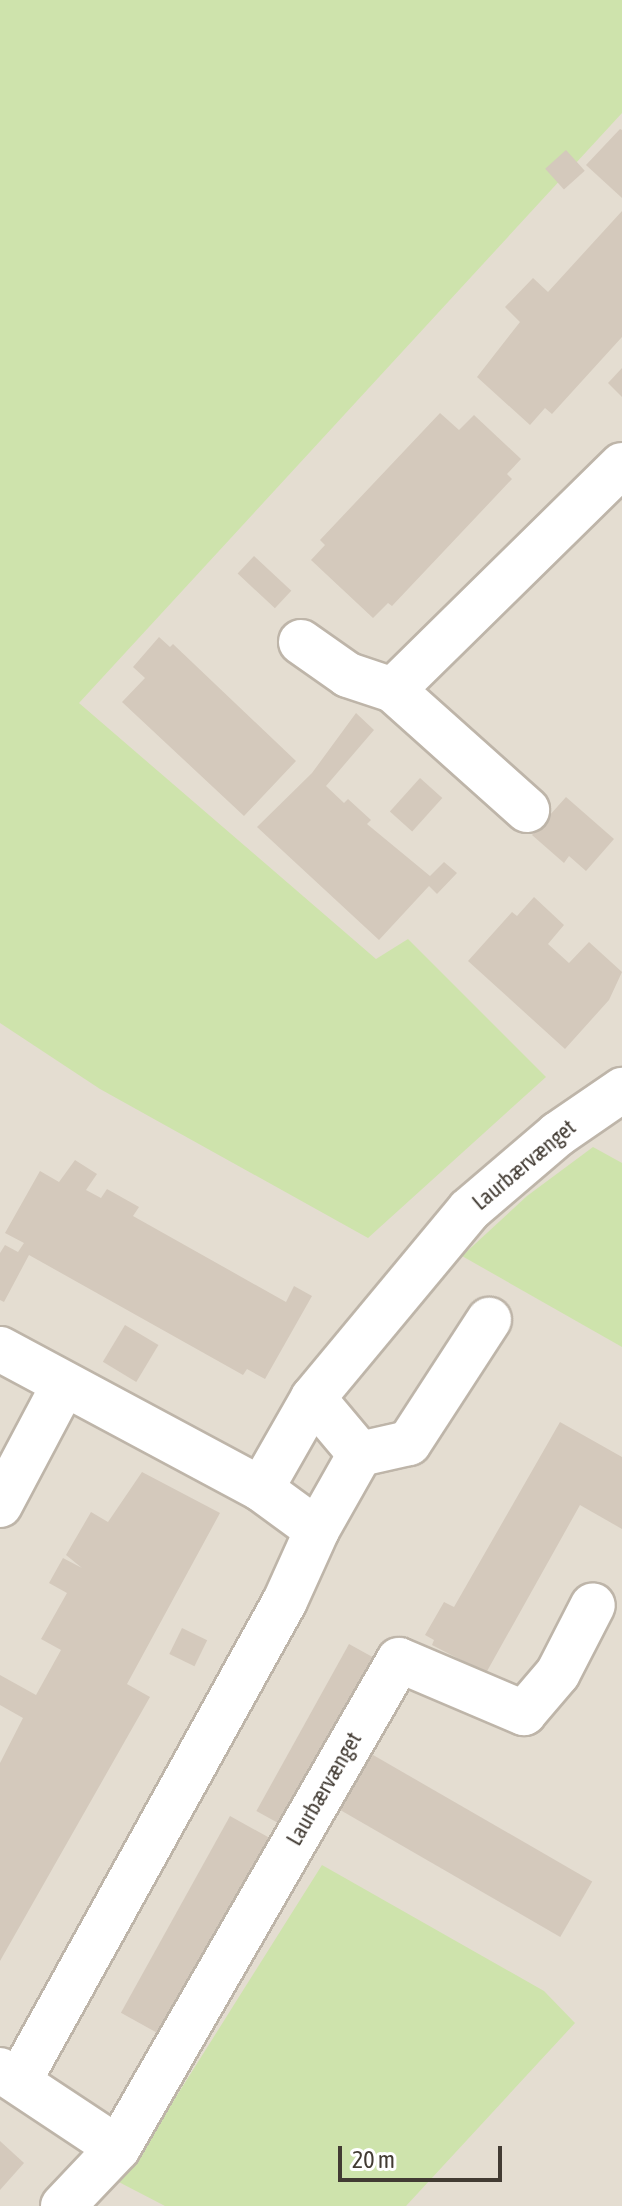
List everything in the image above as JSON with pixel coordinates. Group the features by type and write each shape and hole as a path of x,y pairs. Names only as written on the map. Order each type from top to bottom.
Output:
{"street":[{"path":"393,690 622,465"},
{"path":"301,642 348,675 393,690 527,810"},
{"name":"Laurbærvænget","path":"261,1489 313,1398 469,1210 558,1134 622,1090"},
{"path":"118,2148 10,2076 285,1601 317,1530 360,1454 409,1443 489,1320"},
{"path":"0,1349 261,1489 317,1530"},
{"path":"0,1505 64,1384"},
{"path":"313,1398 360,1454"},
{"name":"Laurbærvænget","path":"63,2206 118,2148 399,1660 524,1713 558,1673 593,1605"}],"shaded area":[{"path":"0,0 622,0 622,2206 0,2206"}],"green space":[{"path":"0,0 622,0 622,113 79,703 376,959 408,939 546,1077 368,1238 100,1089 0,1023"},
{"path":"593,1147 622,1163 622,1347 462,1256 527,1196"},
{"path":"322,1865 544,1991 575,2023 406,2206 165,2206 113,2179 169,2108"}],"building":[{"path":"622,130 622,198 586,165"},
{"path":"566,150 585,171 564,190 545,169"},
{"path":"622,211 622,337 552,414 545,408 530,425 477,377 520,322 505,307 533,278 548,292"},
{"path":"622,368 622,397 608,383"},
{"path":"440,413 459,430 474,415 521,459 507,474 512,479 392,606 388,603 373,618 311,560 325,545 320,540"},
{"path":"254,556 291,591 275,608 238,574"},
{"path":"159,637 170,647 173,644 296,761 244,816 122,702 145,678 133,667"},
{"path":"356,713 374,730 326,786 344,803 348,799 371,820 367,824 430,876 444,862 457,873 437,894 429,886 379,940 257,827 312,773"},
{"path":"420,778 442,798 412,832 390,811"},
{"path":"566,797 614,839 586,871 569,856 564,863 532,835"},
{"path":"534,897 564,925 548,944 569,963 589,942 622,972 609,1000 565,1049 468,961 512,912 517,916"},
{"path":"75,1160 97,1174 86,1190 101,1198 107,1189 139,1207 133,1216 286,1302 294,1286 312,1296 265,1379 247,1369 243,1375 29,1255 4,1302 0,1300 0,1253 5,1245 18,1252 24,1243 5,1233 40,1171 59,1182"},
{"path":"125,1325 158,1345 136,1382 103,1362"},
{"path":"560,1422 622,1457 622,1529 580,1505 486,1673 432,1645 434,1640 425,1635 444,1602 454,1607"},
{"path":"142,1472 220,1513 127,1684 150,1697 0,1961 0,1763 23,1718 0,1705 0,1675 36,1695 61,1650 41,1639 67,1593 49,1583 63,1558 82,1568 66,1555 91,1512 108,1522"},
{"path":"182,1628 207,1640 194,1666 169,1654"},
{"path":"349,1644 376,1659 284,1826 256,1811"},
{"path":"361,1748 592,1882 560,1937 329,1803"},
{"path":"230,1816 270,1838 161,2035 121,2013"},
{"path":"0,2141 24,2163 0,2190"}]}
